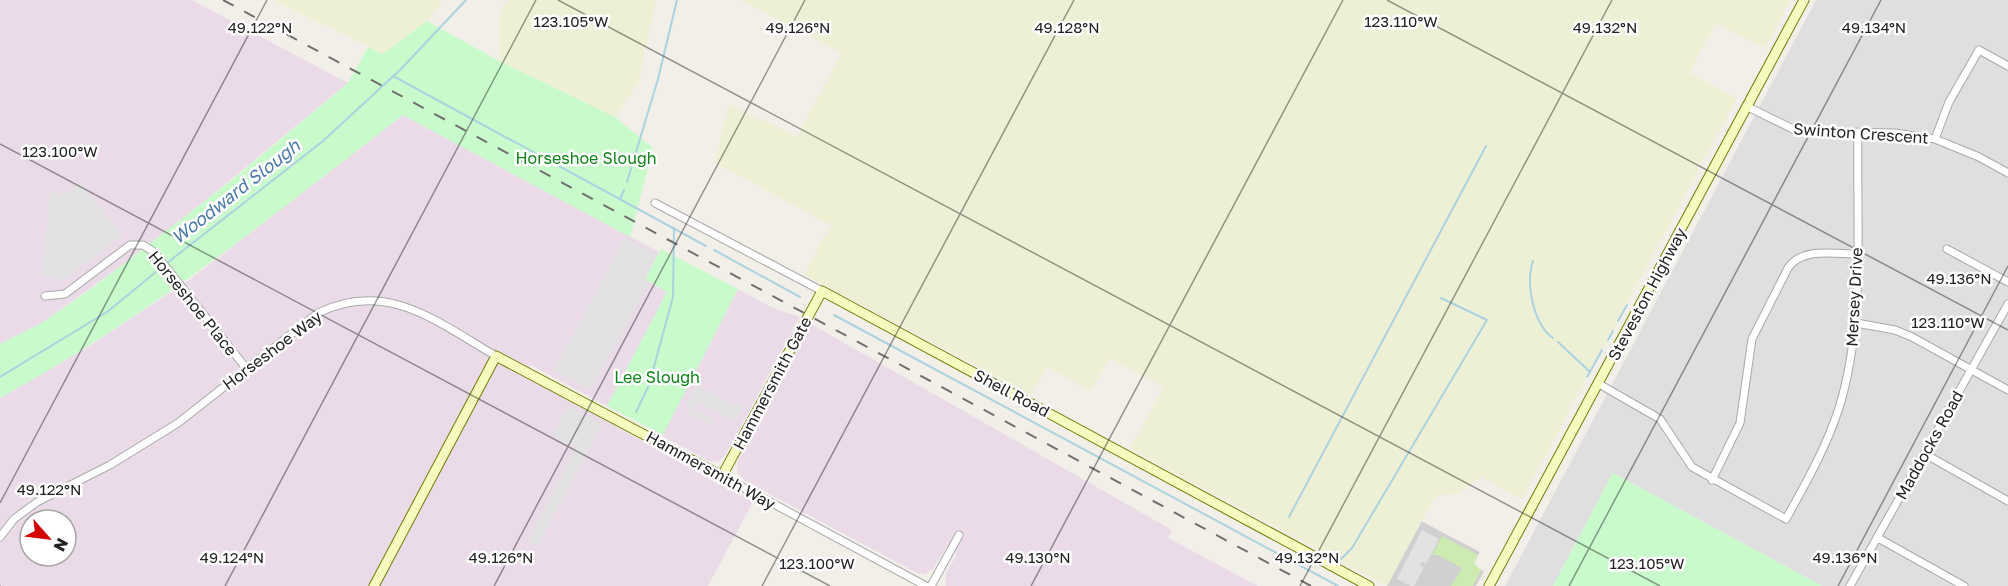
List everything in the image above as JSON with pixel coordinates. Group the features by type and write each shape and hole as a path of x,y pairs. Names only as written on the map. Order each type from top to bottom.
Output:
{"street":[{"name":"Steveston Highway","path":"1489,586 1804,0"},
{"path":"1935,139 1949,102 1979,50 2008,66"},
{"name":"Swinton Crescent","path":"1748,107 1786,128 1797,131 1895,132 1935,139 1979,157 2008,173"},
{"name":"Mersey Drive","path":"1712,480 1786,519 1820,455 1838,410 1850,364 1856,323 1858,132"},
{"name":"Shell Road","path":"655,203 1369,586"},
{"name":"Horseshoe Place","path":"45,296 65,294 133,244 146,246 173,276 246,368"},
{"path":"1947,249 2008,282"},
{"path":"1599,384 1660,418 1671,432 1685,459 1712,480 1740,423 1752,339 1788,268 1796,259 1807,255 1857,254"},
{"name":"Hammersmith Gate","path":"722,476 822,291"},
{"name":"Horseshoe Way","path":"0,537 14,519 37,502 111,465 178,423 318,313 342,302 381,301 411,309 496,356"},
{"name":"Maddocks Road","path":"1850,586 2008,304"},
{"path":"1856,323 1895,330 2008,390"},
{"path":"374,586 496,356"},
{"name":"Hammersmith Way","path":"496,356 926,586"},
{"path":"1925,454 2008,501"},
{"path":"931,586 959,535"},
{"path":"1878,538 1964,586"}],"shaded area":[{"path":"0,0 192,0 348,83 156,241 40,324 0,344"},
{"path":"1816,0 2008,0 2008,586 1822,586 1613,473 1553,586 1505,586"},
{"path":"403,115 659,252 645,279 667,292 607,406 531,365 525,376 753,502 708,586 0,586 0,398 86,348 188,281"},
{"path":"80,183 123,235 61,282 55,277 42,276 50,192 65,194"},
{"path":"625,238 656,255 643,278 649,282 591,390 554,370"},
{"path":"738,289 773,308 800,317 726,454 719,461 711,462 662,436"},
{"path":"811,324 1172,530 1168,538 1258,586 946,586 946,573 957,554 946,548 933,569 925,574 917,573 745,481 737,472 738,460"},
{"path":"697,384 734,406 737,402 744,406 735,422 697,402 693,409 715,420 712,426 688,414 690,408 686,406"},
{"path":"568,406 602,424 538,546 528,541 576,448 552,435"},
{"path":"1421,521 1480,552 1474,563 1475,567 1484,571 1476,586 1387,586"},
{"path":"1422,530 1439,539 1426,564 1421,562 1420,565 1424,567 1414,586 1411,586 1397,579"}],"green space":[{"path":"273,0 443,0 427,21 383,54"},
{"path":"508,0 656,0 638,83 615,117 499,61 501,9"},
{"path":"740,0 1790,0 1765,48 1716,23 1689,73 1737,98 1522,499 1481,477 1458,494 1436,495 1387,586 1130,449 1164,387 1109,358 1091,391 1047,367 1031,394 804,275 831,225 715,163 729,104 797,137 842,53"},
{"name":"Horseshoe Slough","path":"427,21 499,61 615,117 653,148 630,237 403,115 207,265 106,335 0,398 0,344 40,324 95,286 233,179 348,83 368,47 383,54"},
{"name":"Lee Slough","path":"661,249 738,289 663,435 607,406 667,292 645,279"},
{"path":"1613,473 1822,586 1553,586"},
{"path":"1442,536 1478,555 1474,563 1481,570 1473,586 1451,586 1462,568 1438,555 1432,555"}],"waterway":[{"name":"Woodward Slough","path":"167,263 323,141 401,69 466,0"},
{"path":"627,182 658,79 677,0"},
{"path":"393,76 706,246"},
{"path":"1289,517 1486,146"},
{"path":"620,199 624,190"},
{"path":"636,412 649,385 673,297 674,228"},
{"path":"714,250 800,297"},
{"path":"1533,261 1530,281 1533,303 1541,324 1553,338"},
{"name":"Woodward Slough","path":"0,377 107,312 162,267"},
{"path":"1339,561 1352,548 1487,320 1441,298"},
{"path":"1618,321 1627,305"},
{"path":"834,315 1338,586"},
{"path":"1608,340 1613,331"},
{"path":"1558,342 1590,372"},
{"path":"1587,377 1602,350"}],"railway":[{"path":"223,0 1311,586"}]}
